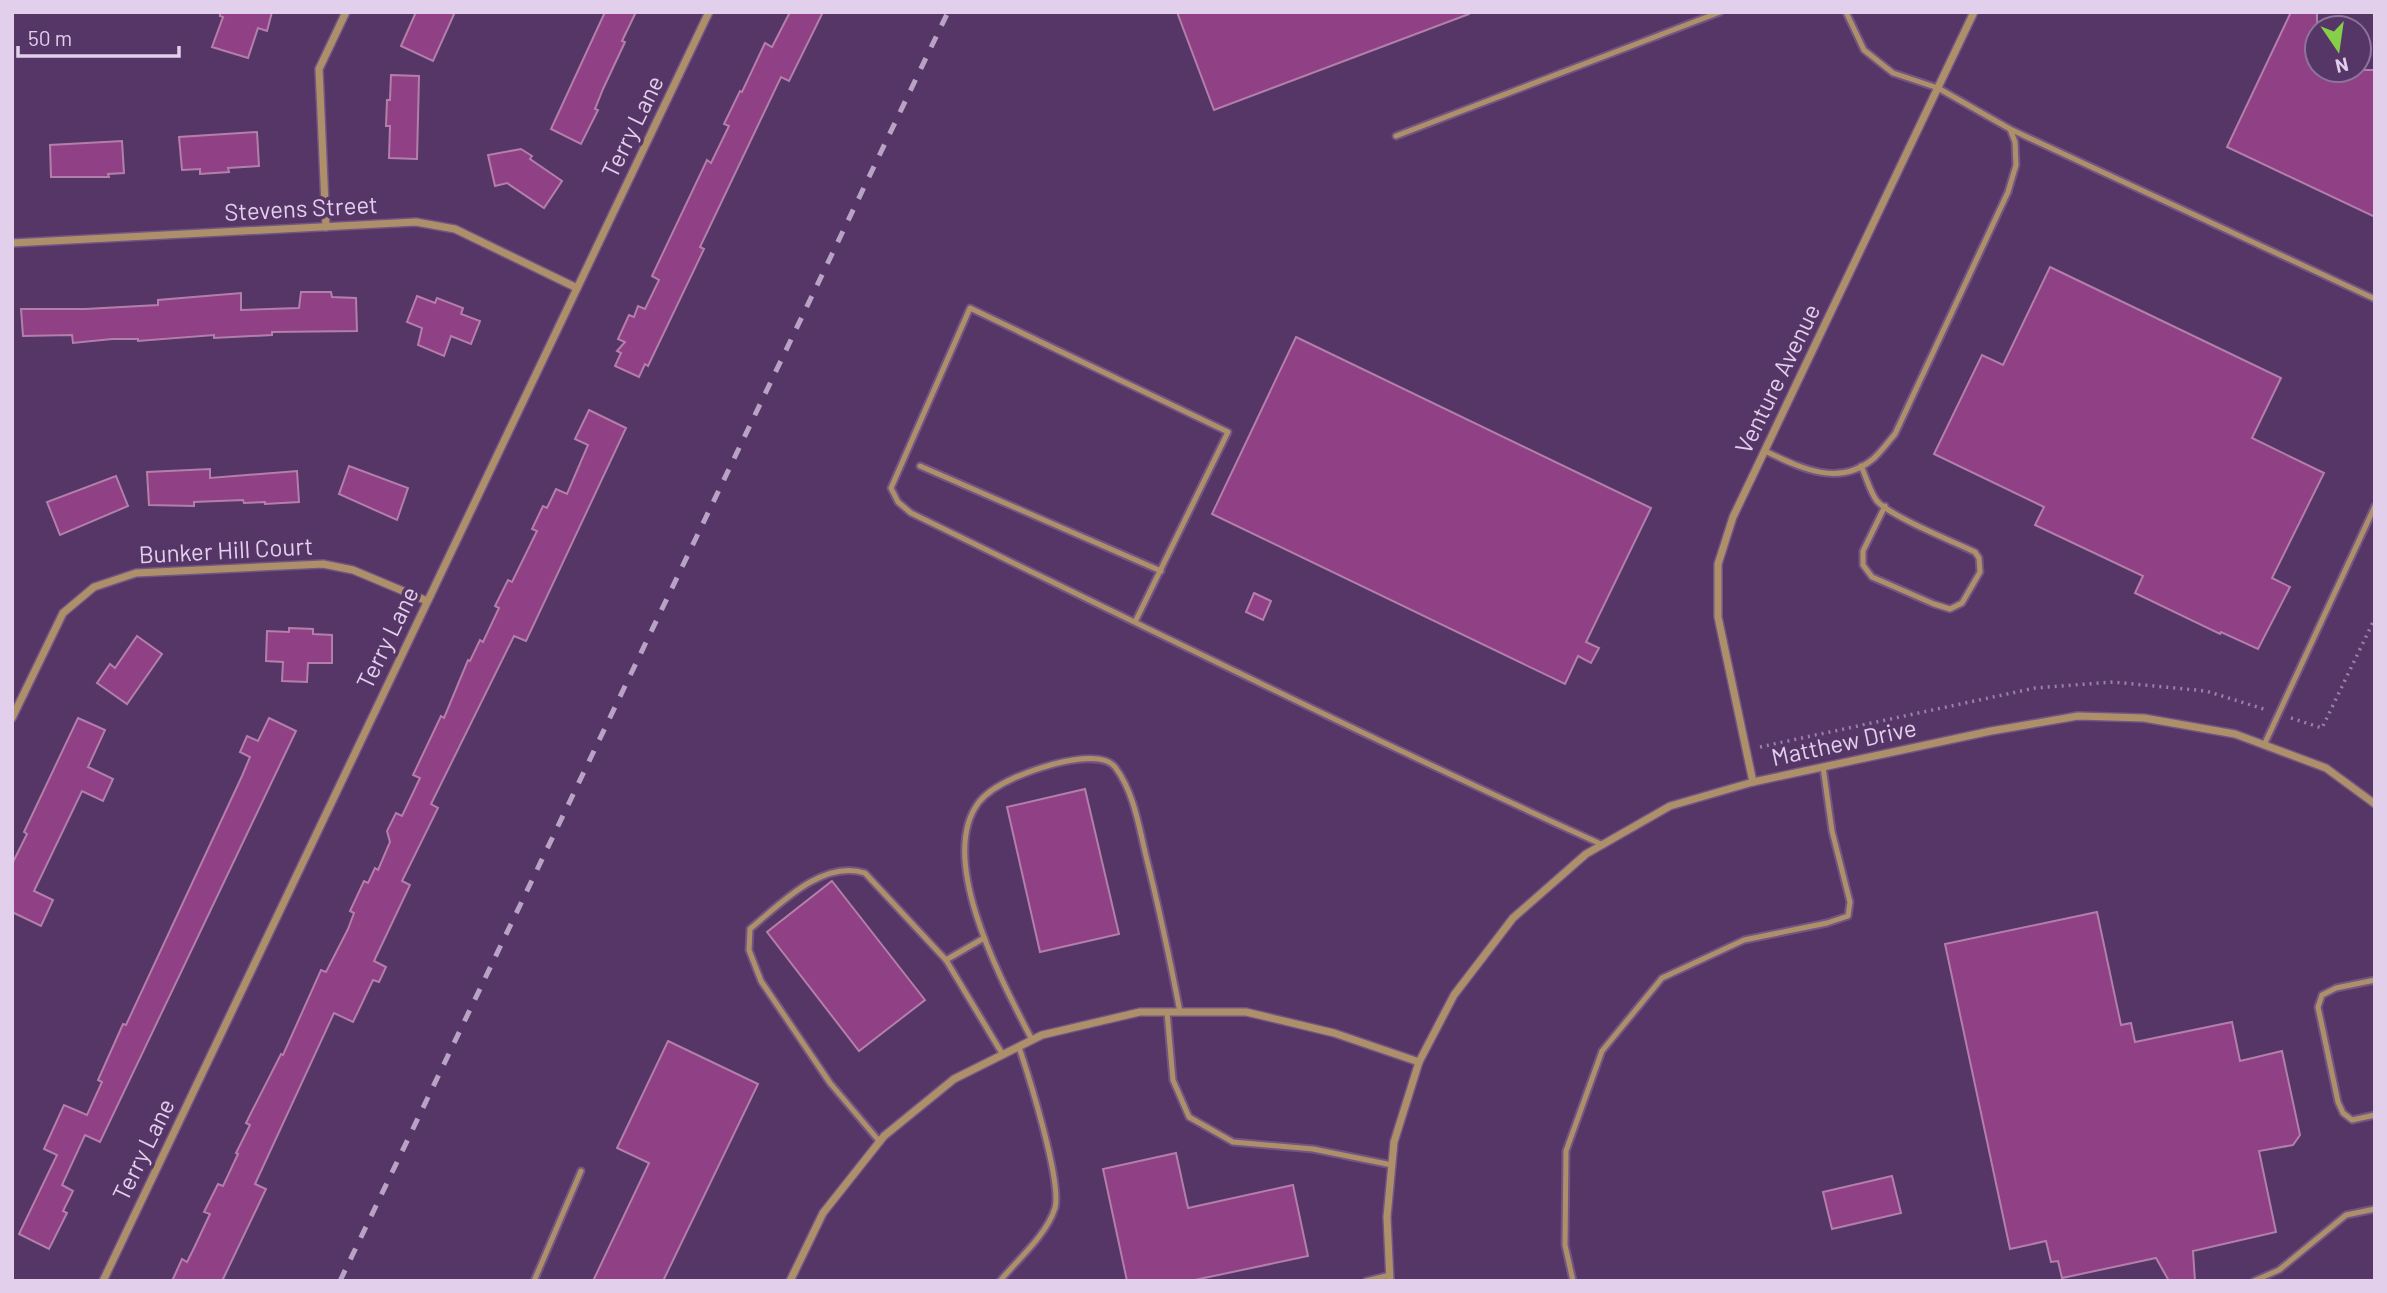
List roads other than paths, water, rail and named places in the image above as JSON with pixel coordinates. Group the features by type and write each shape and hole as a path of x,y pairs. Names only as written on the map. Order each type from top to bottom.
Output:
{"street":[{"path":"326,227 318,69 346,12"},
{"name":"Terry Lane","path":"103,1281 709,12"},
{"name":"Venture Avenue","path":"1753,782 1718,617 1718,564 1733,517 1974,12"},
{"name":"Stevens Street","path":"12,243 416,222 455,229 577,288"},
{"name":"Bunker Hill Court","path":"12,718 63,613 94,587 136,573 323,564 353,570 427,601"},
{"name":"Matthew Drive","path":"1390,1278 1387,1217 1394,1142 1419,1062 1454,995 1513,918 1586,855 1670,806 1753,782 1991,731 2078,716 2144,718 2235,734 2326,768 2375,804"},
{"path":"790,1281 823,1213 880,1142 954,1079 1042,1035 1140,1012 1246,1012 1334,1033 1419,1062"}],"lane":[{"path":"1396,136 1720,12"},
{"path":"1846,12 1864,50 1893,73 1938,88 2010,129 2375,299"},
{"path":"1765,451 1807,471 1829,475 1853,470 1873,460 1895,434 2008,192 2016,165 2015,142 2010,129"},
{"path":"1135,622 1228,432 970,308 891,488 898,502 911,513 1135,622 1450,775 1603,845"},
{"path":"920,466 1161,571"},
{"path":"1861,466 1877,501 1885,506 1902,517 1975,552 1979,558 1980,572 1962,603 1950,608 1934,604 1872,577 1863,565 1863,551 1885,506"},
{"path":"2264,745 2375,506"},
{"path":"1032,1040 993,963 975,913 965,857 969,820 981,800 1016,777 1058,763 1100,758 1113,764 1125,783 1135,812 1166,935 1180,1012"},
{"path":"1573,1281 1564,1245 1566,1151 1602,1051 1662,978 1744,940 1848,916 1850,902 1832,831 1823,767"},
{"path":"880,1142 830,1083 761,981 749,950 750,929 791,894 831,871 851,868 865,873 946,960 1003,1055"},
{"path":"946,960 984,938"},
{"path":"2375,980 2336,988 2322,995 2318,1007 2338,1102 2343,1112 2352,1120 2375,1115"},
{"path":"1167,1012 1173,1080 1189,1117 1233,1142 1313,1149 1392,1164"},
{"path":"1000,1281 1042,1232 1055,1208 1056,1189 1035,1099 1019,1046"},
{"path":"534,1281 581,1171"},
{"path":"2254,1281 2279,1270 2346,1215 2375,1209"},
{"path":"1366,1281 1390,1278"}],"railway":[{"path":"340,1281 948,12"}]}
